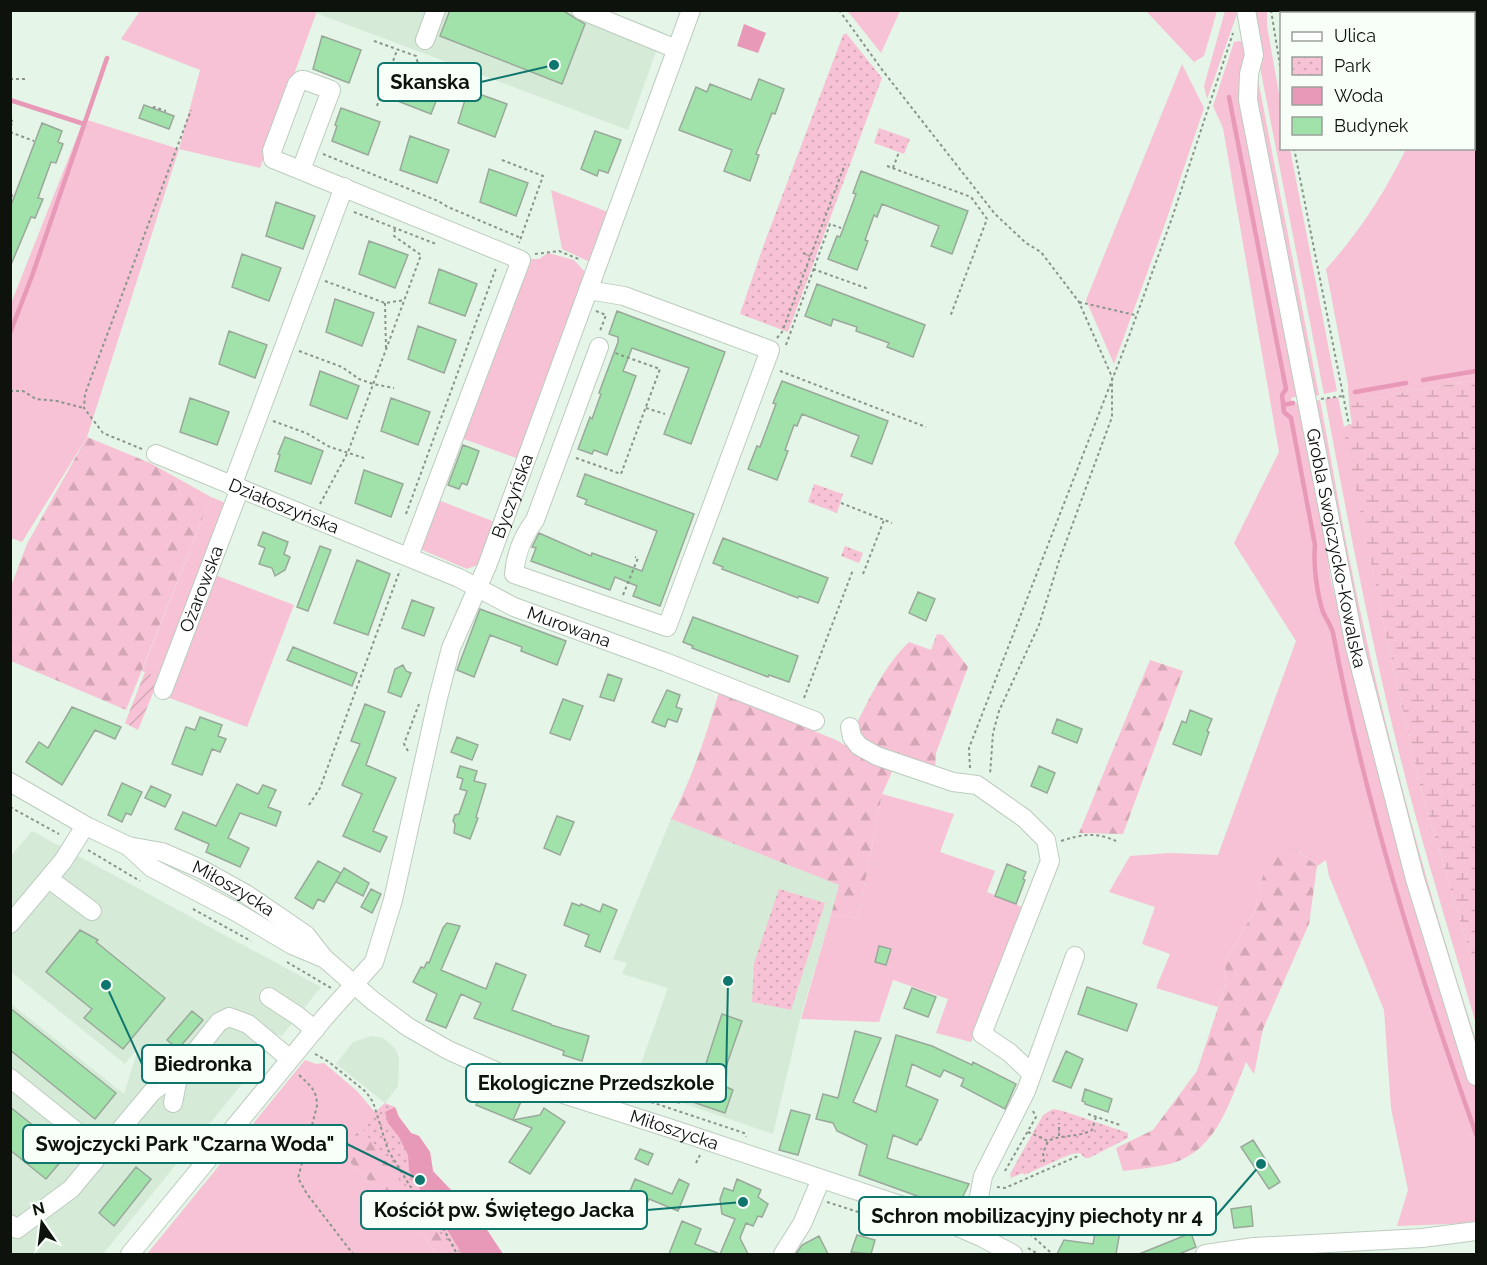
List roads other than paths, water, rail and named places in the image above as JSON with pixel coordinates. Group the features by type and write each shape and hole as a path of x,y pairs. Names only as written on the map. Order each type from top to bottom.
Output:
{"street":[{"path":"425,39 436,10"},
{"path":"580,10 676,49"},
{"name":"Byczyńska","path":"130,1254 192,1176 292,1064 315,1030 374,962 393,900 451,648 503,521 691,10"},
{"name":"Grobla Swojczycko-Kowalska","path":"1241,17 1254,55 1249,74 1248,100 1355,648 1415,879 1476,1076"},
{"path":"301,170 331,90 301,80 297,84 272,152 273,159 512,256 407,556"},
{"name":"Ożarowska","path":"163,690 236,487 258,415 344,187"},
{"path":"588,290 624,296 777,349 666,627 617,612 514,574 516,555 534,520 599,347"},
{"name":"Działoszyńska","path":"156,454 477,586"},
{"path":"503,521 527,530"},
{"name":"Murowana","path":"477,586 514,607 666,662 815,720"},
{"path":"849,727 852,737 859,746 877,756 953,782 976,786 1024,818 1046,840 1050,861 982,1034 1010,1053 1032,1074"},
{"name":"Miłoszycka","path":"10,783 85,826 128,846 162,852 201,869 246,894 306,935 324,958 354,985 408,1027 448,1050 504,1075 923,1213 966,1230 1012,1254"},
{"path":"10,924 49,879 85,826"},
{"path":"49,879 92,911"},
{"path":"966,1230 979,1197 990,1182 1075,956"},
{"path":"269,997 315,1030"},
{"path":"10,1224 17,1229 71,1189 152,1092 178,1072 219,1022 229,1017 248,1023 292,1064"},
{"path":"173,1103 178,1072"},
{"path":"10,1078 102,1152"},
{"path":"783,1254 802,1224 821,1179"},
{"path":"1205,1254 1254,1247 1432,1237 1476,1231"}],"water":[{"path":"744,24 766,33 758,53 737,46"},
{"path":"395,1107 399,1117 411,1133 419,1136 430,1152 433,1171 471,1206 503,1254 462,1254 409,1170 408,1155 399,1137 388,1123 385,1112"}],"waterway":[{"path":"10,333 107,58"},
{"path":"1229,97 1286,389 1282,395 1284,412 1291,418 1315,545 1315,570 1321,605 1333,633 1361,760 1395,886 1476,1134"},
{"path":"10,100 84,124"},
{"path":"1423,380 1476,371"},
{"path":"1355,392 1406,383"},
{"path":"1283,405 1293,403"}],"place":[{"name":"Skanska","path":"554,65"},
{"name":"Ekologiczne Przedszkole","path":"728,981"},
{"name":"Biedronka","path":"106,985"},
{"name":"Schron mobilizacyjny piechoty nr 4","path":"1261,1164"},
{"name":"Swojczycki Park \"Czarna Woda\"","path":"420,1180"},
{"name":"Kościół pw. Świętego Jacka","path":"743,1202"}]}
